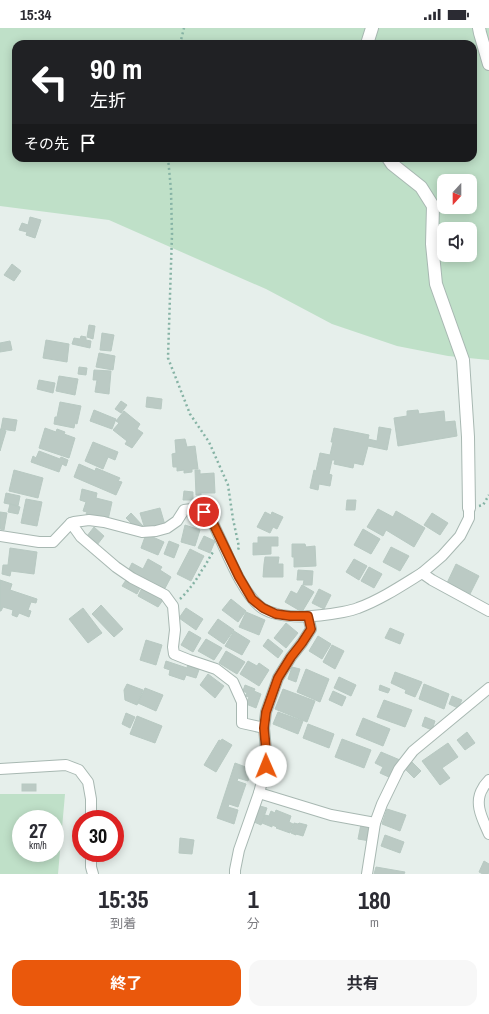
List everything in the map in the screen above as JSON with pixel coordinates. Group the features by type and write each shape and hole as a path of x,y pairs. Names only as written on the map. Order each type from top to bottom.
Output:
{"street":[{"path":"368,40 372,28"},
{"path":"479,28 489,64"},
{"path":"0,536 39,542 53,542 71,523 88,520 104,522 142,532 156,531 167,528 177,521 184,510 193,509 204,512 212,521 230,560 252,599 263,608 276,614 290,616 329,615 357,609 389,593 422,573 442,556 460,536 469,518 468,437 463,360 436,284 432,244 433,206 421,187 391,162"},
{"path":"71,523 81,537 116,568 166,596 173,606 175,630 173,647 174,654 216,669 233,682 242,702 242,722 264,728"},
{"path":"422,573 489,611"},
{"path":"235,874 239,850 259,793 266,766 264,728 266,712 278,678 311,629 308,616"},
{"path":"367,874 375,823 382,804 399,769 413,751 489,688"},
{"path":"0,769 66,765 79,770 88,782 91,810"},
{"path":"489,780 482,788 478,799 481,813 489,834"},
{"path":"259,793 331,816 375,823"},
{"path":"91,862 93,874"}],"path":[{"path":"181,40 184,28"},
{"path":"168,162 171,190 172,234 168,358 190,414 209,442 228,485 239,547 236,555 230,560"},
{"path":"173,606 189,590 216,548 223,544"}],"green space":[{"path":"0,28 489,28 489,360 448,356 397,346 332,324 266,289 109,220 0,206"},
{"path":"0,794 65,794 64,810 12,810 12,862 59,862 58,874 0,874"}],"building":[{"path":"30,217 41,220 35,238 26,235 27,232 19,230 22,223 28,225"},
{"path":"12,264 21,271 14,281 4,275"},
{"path":"89,325 95,326 93,339 87,337"},
{"path":"102,333 114,335 111,351 100,350"},
{"path":"81,336 86,337 86,340 91,341 90,348 72,344 74,338 80,339"},
{"path":"46,340 69,344 67,362 43,358"},
{"path":"10,341 12,350 0,352 0,343"},
{"path":"99,353 115,356 113,370 96,367"},
{"path":"79,367 87,368 86,375 78,374"},
{"path":"94,370 111,371 109,394 95,392 97,380 93,380"},
{"path":"59,376 78,379 75,395 56,391"},
{"path":"39,380 55,383 53,393 37,389"},
{"path":"147,397 162,399 161,409 146,407"},
{"path":"121,401 127,405 121,413 115,409"},
{"path":"60,402 81,406 77,424 75,423 74,428 54,424"},
{"path":"94,410 116,419 112,429 90,421"},
{"path":"418,410 419,414 444,411 445,422 455,421 457,436 398,446 394,418 407,416 407,411"},
{"path":"124,411 140,424 137,429 143,433 132,448 125,444 127,441 113,430 119,423 116,421"},
{"path":"3,418 17,420 15,431 1,429"},
{"path":"379,427 391,429 387,450 368,446 363,465 354,463 353,468 334,464 335,460 332,460 329,474 332,475 330,486 319,484 318,490 310,488 320,453 330,455 334,428 369,435 368,439 377,441"},
{"path":"45,428 56,432 57,429 65,432 64,434 75,438 69,458 39,448"},
{"path":"0,429 6,431 0,451"},
{"path":"185,439 187,447 195,446 198,469 192,469 192,472 184,473 184,470 177,471 177,467 173,467 172,454 176,453 175,440"},
{"path":"93,442 118,452 115,460 108,457 103,469 85,461"},
{"path":"39,451 60,459 61,457 68,460 66,466 62,464 59,472 31,462 33,456 36,458"},
{"path":"79,464 95,471 96,468 120,478 118,481 122,482 116,495 74,477"},
{"path":"14,470 43,478 38,498 9,491"},
{"path":"195,470 200,470 200,474 214,473 215,493 201,493 201,495 196,495"},
{"path":"82,489 97,493 96,498 112,502 108,520 86,514 87,512 83,511 86,502 80,500"},
{"path":"184,491 193,492 193,500 183,500"},
{"path":"6,493 20,496 18,506 4,503"},
{"path":"26,499 42,502 37,526 21,523"},
{"path":"347,500 356,500 355,510 346,510"},
{"path":"10,504 20,507 18,514 8,512"},
{"path":"160,508 165,525 145,529 140,513"},
{"path":"378,509 393,517 396,511 425,528 414,547 386,530 383,536 367,527"},
{"path":"0,512 7,513 4,530 0,529"},
{"path":"265,512 271,515 272,512 283,517 277,529 273,527 270,533 257,527"},
{"path":"131,513 143,526 138,530 126,518"},
{"path":"432,513 448,523 440,535 424,525"},
{"path":"185,525 200,530 195,546 181,542"},
{"path":"94,527 104,536 97,545 87,536"},
{"path":"363,529 380,539 371,554 354,545"},
{"path":"146,534 164,542 158,555 141,548"},
{"path":"204,536 215,541 210,553 198,548"},
{"path":"258,537 278,537 278,546 271,546 271,554 253,555 253,543 258,543"},
{"path":"169,541 179,545 174,558 164,554"},
{"path":"292,544 305,544 306,547 315,546 316,566 294,567"},
{"path":"391,547 409,556 400,571 383,562"},
{"path":"10,548 37,552 34,574 11,571 10,576 2,574 3,565 8,565"},
{"path":"190,549 204,556 191,581 177,574"},
{"path":"265,557 279,557 278,564 283,564 283,577 263,577"},
{"path":"148,559 162,567 160,570 171,577 163,592 127,573 132,563 143,569"},
{"path":"354,559 367,566 359,580 346,572"},
{"path":"456,564 479,576 470,594 447,583"},
{"path":"369,567 382,574 374,588 361,581"},
{"path":"298,570 313,571 312,585 303,585 304,580 297,580"},
{"path":"0,580 12,584 10,590 37,599 36,603 31,602 28,610 31,611 29,617 19,613 17,617 12,615 13,610 3,607 0,611"},
{"path":"126,580 140,588 137,594 122,586"},
{"path":"302,585 314,592 302,612 285,602 291,591 297,594"},
{"path":"142,588 163,600 158,607 138,596"},
{"path":"319,589 331,595 324,609 312,603"},
{"path":"231,599 246,611 238,622 222,610"},
{"path":"101,605 123,629 114,637 92,614"},
{"path":"83,608 102,633 88,643 69,619"},
{"path":"186,608 203,619 196,630 179,618"},
{"path":"246,612 265,620 259,635 239,627"},
{"path":"218,619 234,630 224,644 208,633"},
{"path":"286,623 298,633 286,648 274,638"},
{"path":"390,628 404,634 400,644 385,638"},
{"path":"189,631 201,638 193,652 181,645"},
{"path":"234,631 250,641 242,655 225,646"},
{"path":"318,636 331,644 322,659 309,651"},
{"path":"206,639 222,648 214,660 198,651"},
{"path":"268,639 283,651 278,658 263,646"},
{"path":"146,640 162,645 156,665 140,660"},
{"path":"332,645 344,651 335,669 323,662"},
{"path":"226,651 245,662 237,674 219,663"},
{"path":"166,661 187,668 188,663 200,667 196,678 186,675 184,680 169,675 170,670 164,668"},
{"path":"248,661 257,666 259,663 269,670 259,686 240,674"},
{"path":"292,667 300,669 296,682 288,679"},
{"path":"306,669 329,679 320,702 297,692"},
{"path":"395,672 422,682 415,697 405,693 406,690 391,683"},
{"path":"208,674 224,686 215,698 200,685"},
{"path":"339,677 356,685 351,696 334,688"},
{"path":"127,684 143,690 137,705 125,700 124,690"},
{"path":"424,684 449,694 444,709 419,699"},
{"path":"245,685 255,689 254,691 261,694 256,708 246,704 249,697 245,696 247,693 243,691"},
{"path":"380,685 390,689 388,693 379,690"},
{"path":"145,688 163,695 156,711 138,703"},
{"path":"283,689 315,701 307,722 275,709"},
{"path":"333,691 346,697 342,706 329,700"},
{"path":"452,696 462,700 458,708 449,704"},
{"path":"384,700 412,710 405,727 377,717"},
{"path":"278,712 303,721 298,734 273,724"},
{"path":"126,713 135,717 130,728 122,724"},
{"path":"137,716 162,726 155,743 130,734"},
{"path":"425,717 435,721 432,730 422,726"},
{"path":"363,718 390,729 383,746 356,735"},
{"path":"308,724 334,734 329,748 303,738"},
{"path":"467,732 475,743 465,750 457,740"},
{"path":"222,739 232,745 216,772 204,765 219,740 221,741"},
{"path":"342,739 371,750 364,768 335,757"},
{"path":"448,743 458,757 442,768 450,778 440,785 422,761"},
{"path":"381,752 400,760 391,778 380,773 383,767 375,763"},
{"path":"412,762 421,771 414,778 405,769"},
{"path":"235,763 251,769 248,781 238,778 237,781 246,784 238,807 229,804 228,807 238,810 234,824 217,818"},
{"path":"22,784 36,784 36,791 22,791"},
{"path":"260,806 267,808 261,825 254,822"},
{"path":"387,809 406,815 400,831 382,824"},
{"path":"276,810 291,816 289,822 293,824 290,833 272,825 272,827 262,823 265,815 269,816 271,811 275,813"},
{"path":"294,823 307,825 303,836 291,833"},
{"path":"361,824 369,825 368,827 372,828 370,841 358,839"},
{"path":"385,835 404,842 400,853 381,846"},
{"path":"180,838 194,840 192,854 179,853"},
{"path":"484,861 489,864 488,874 479,872"},
{"path":"376,867 405,872 404,874 374,874"}],"route":[{"path":"204,512 212,521 239,577 252,599 263,608 276,614 308,616 311,629 278,678 266,712 264,728 266,766"}]}
